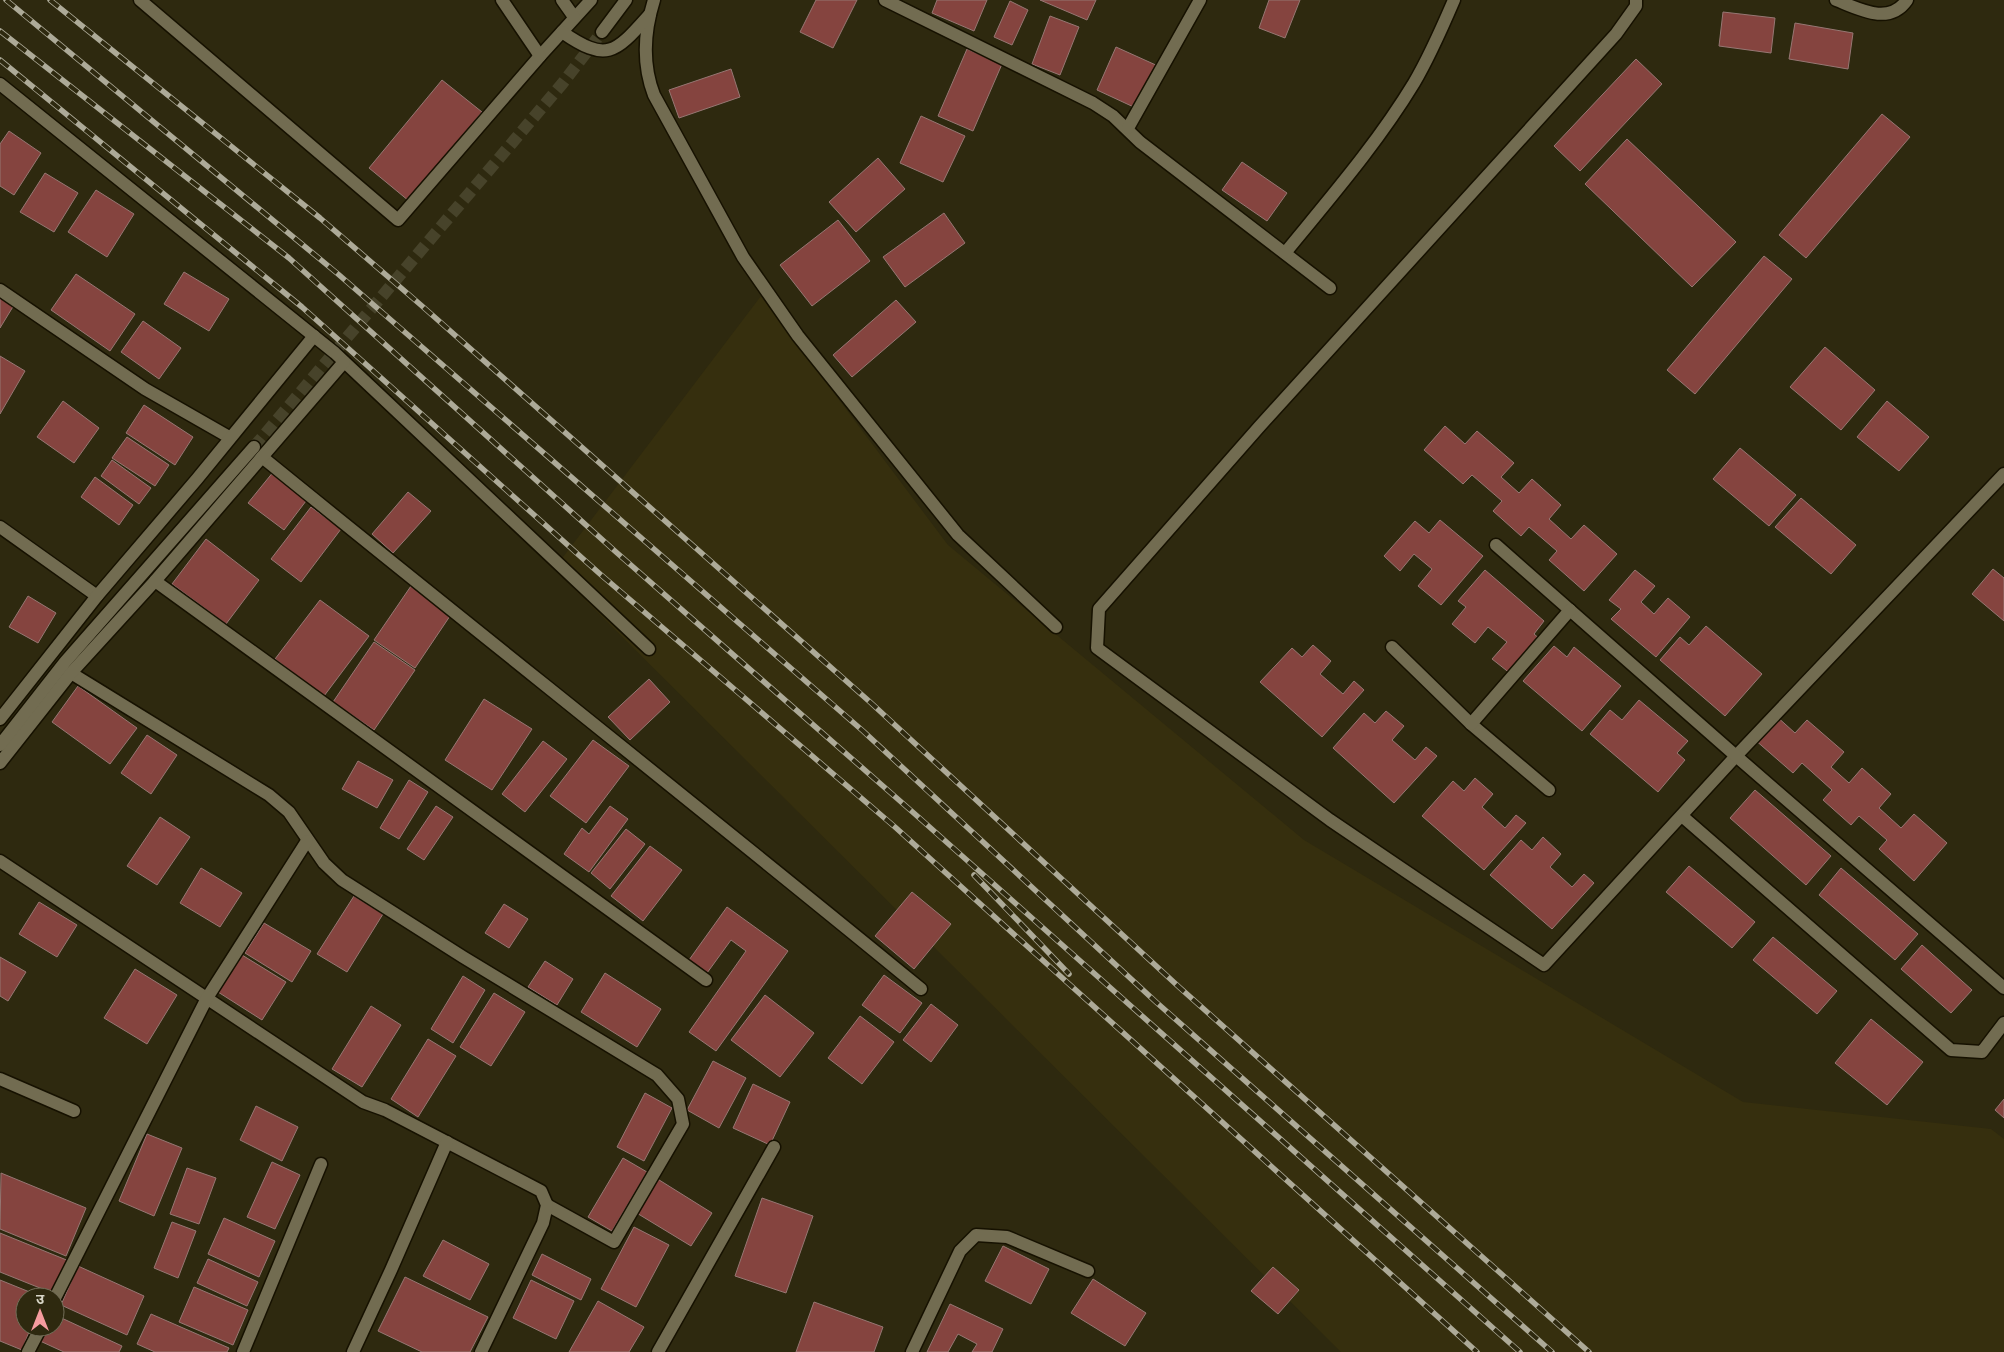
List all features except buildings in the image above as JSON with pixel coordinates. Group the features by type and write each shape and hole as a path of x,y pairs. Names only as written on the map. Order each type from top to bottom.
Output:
{"street":[{"path":"140,0 398,220 574,17 592,0"},
{"path":"502,0 540,56"},
{"path":"562,0 574,17"},
{"path":"602,32 626,0"},
{"path":"654,0 650,14 646,50 647,77 654,95 743,257 798,336 939,513 958,535 1056,628"},
{"path":"884,0 1062,86 1093,103 1128,128 1140,142 1330,288"},
{"path":"1128,128 1200,0"},
{"path":"1285,253 1363,158 1415,82 1436,44 1454,0"},
{"path":"1636,0 1636,6 1616,34 1259,427 1099,609 1098,648 1330,820 1544,965 1736,756 2004,474"},
{"path":"1836,0 1873,14 1890,14 1907,0"},
{"path":"562,32 582,45 599,52 613,49 626,40 650,14"},
{"path":"0,84 344,362 649,650"},
{"path":"0,290 145,389 229,437"},
{"path":"0,719 97,596 197,479 229,437 314,336"},
{"path":"0,745 65,662 258,452 344,362"},
{"path":"0,763 71,673 155,581 258,452"},
{"path":"258,452 523,669 720,824 921,990"},
{"path":"0,527 97,596"},
{"path":"1496,545 2004,988"},
{"path":"155,581 706,980"},
{"path":"1471,724 1570,610"},
{"path":"1392,647 1471,724 1549,790"},
{"path":"0,861 363,1102 447,1142 541,1191 547,1204 614,1242 683,1124 678,1100 657,1075 463,957 342,880 324,863 306,841 289,812 269,795 71,673"},
{"path":"1682,816 1951,1050 1982,1052 2004,1023"},
{"path":"61,1287 207,998 306,841"},
{"path":"0,1079 74,1111"},
{"path":"353,1352 392,1270 447,1142"},
{"path":"658,1352 774,1147"},
{"path":"243,1352 321,1164"},
{"path":"481,1352 543,1223 547,1204"},
{"path":"912,1352 960,1251 976,1235 1007,1237 1088,1270"},
{"path":"28,1352 36,1337"}],"shaded area":[{"path":"761,296 948,545 1304,840 1743,1102 1991,1129 2004,1139 2004,1352 1341,1352 554,569"}],"tunnel":[{"path":"254,447 562,84 602,32"}],"railway":[{"path":"6,0 338,274 863,731 1156,1002 1552,1352"},
{"path":"50,0 320,218 422,306 870,702 1179,987 1589,1352"},
{"path":"0,31 289,258 616,552 916,815 1520,1352"},
{"path":"0,60 302,307 600,574 895,827 1477,1352"},
{"path":"974,875 1069,974"}]}
